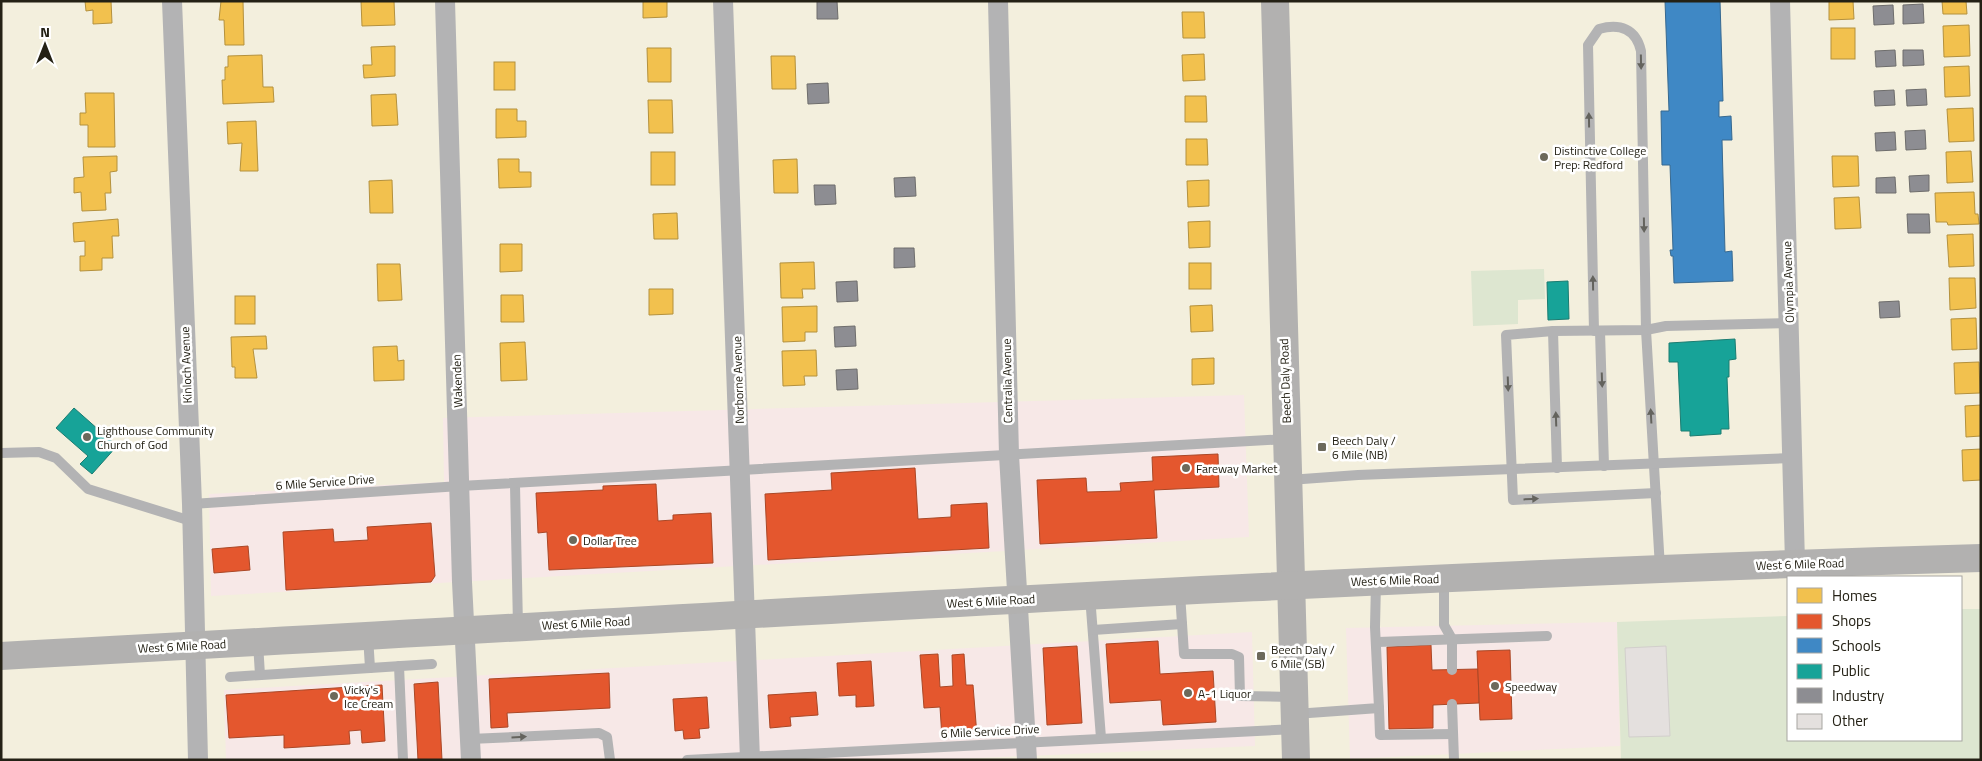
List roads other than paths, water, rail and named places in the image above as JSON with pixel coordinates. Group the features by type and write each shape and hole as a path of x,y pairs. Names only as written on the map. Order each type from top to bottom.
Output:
{"main road":[{"name":"Beech Daly Road","path":"1275,1 1296,760"},
{"name":"West 6 Mile Road","path":"1,656 1291,584 1981,558"}],"street":[{"name":"Kinloch Avenue","path":"172,1 198,760"},
{"name":"Wakenden","path":"445,1 464,630 471,760"},
{"name":"Norborne Avenue","path":"723,1 750,758"},
{"name":"Centralia Avenue","path":"998,1 1009,456 1026,751"},
{"name":"Olympia Avenue","path":"1780,1 1795,564"}],"lane":[{"path":"1604,466 1597,331 1588,45 1599,29 1618,26 1627,28 1634,35 1641,51 1646,330 1660,569"},
{"path":"1656,493 1513,500 1506,335 1553,331 1646,330 1666,326 1789,323"},
{"path":"1553,331 1557,468"},
{"path":"741,471 1287,439"},
{"path":"1,452 39,452 56,458 88,489 191,512"},
{"path":"1288,480 1792,458"},
{"name":"6 Mile Service Drive","path":"191,512 460,486 515,485 741,471"},
{"path":"515,485 518,627"},
{"path":"1444,578 1444,625 1452,639 1452,670"},
{"path":"1376,580 1375,627 1378,642 1380,735 1453,734"},
{"path":"1180,590 1184,654 1232,654 1239,657 1240,696 1295,713 1379,708"},
{"path":"1090,595 1101,738"},
{"path":"1093,630 1182,624"},
{"path":"368,635 370,668"},
{"path":"1378,642 1547,636"},
{"path":"258,642 260,675"},
{"path":"230,678 432,664"},
{"path":"399,666 403,760"},
{"path":"1452,704 1454,760"},
{"name":"6 Mile Service Drive","path":"687,760 1026,751 1101,738 1295,713"},
{"path":"470,739 599,733 607,736 610,760"}],"place":[{"name":"Distinctive College Prep: Redford","path":"1544,157"},
{"name":"Lighthouse Community Church of God","path":"87,437"},
{"name":"Beech Daly / 6 Mile (NB)","path":"1322,447"},
{"name":"Fareway Market","path":"1186,468"},
{"name":"Dollar Tree","path":"573,540"},
{"name":"Beech Daly / 6 Mile (SB)","path":"1261,656"},
{"name":"Speedway","path":"1495,686"},
{"name":"A-1 Liquor","path":"1188,693"},
{"name":"Vicky's Ice Cream","path":"334,696"}]}
